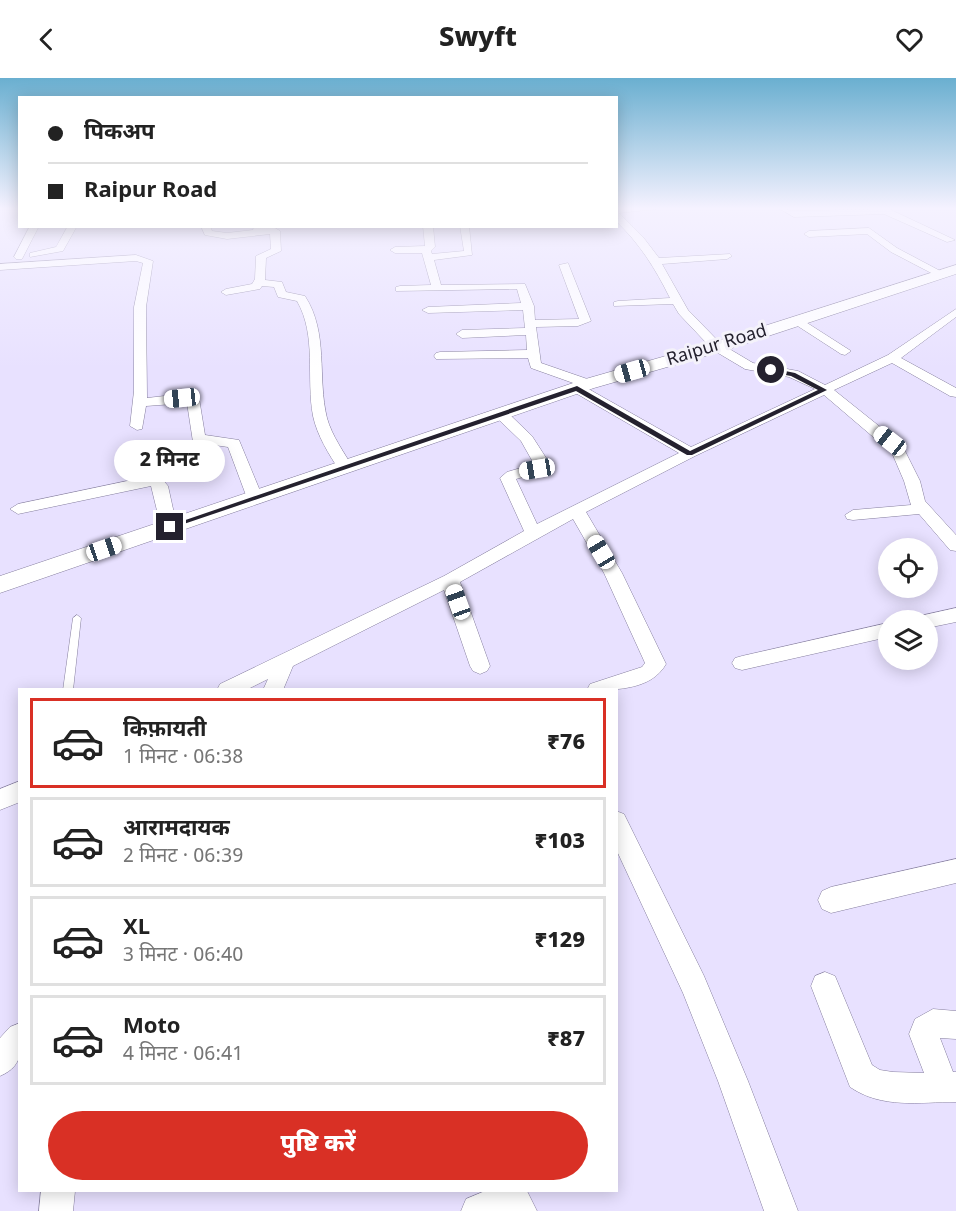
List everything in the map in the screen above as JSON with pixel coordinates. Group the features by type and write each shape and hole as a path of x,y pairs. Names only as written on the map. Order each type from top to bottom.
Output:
{"main road":[{"name":"Raipur Road","path":"0,585 582,386 717,347 949,272"}],"street":[{"path":"0,267 77,262"},
{"path":"137,426 140,403 140,307 147,262"},
{"path":"226,292 252,289 258,283 260,262"},
{"path":"429,262 437,288"},
{"path":"656,262 683,312 717,347 748,366 793,374 824,390 896,448 922,509 956,546"},
{"path":"922,262 949,272"},
{"path":"462,334 585,321 564,265"},
{"path":"258,283 279,284 282,295 301,298 308,308 316,359 320,417 345,468"},
{"path":"400,289 515,285 522,287 528,306 534,362 538,368 582,386 690,453"},
{"path":"618,304 676,301"},
{"path":"428,310 528,306"},
{"path":"231,688 450,580 533,533 690,453 892,358 956,312"},
{"path":"797,321 845,351"},
{"path":"440,356 533,354"},
{"path":"892,358 955,393"},
{"path":"140,403 182,398 194,401 198,440 234,443 255,498"},
{"path":"501,414 527,439 542,464 539,468 515,473 508,478 533,533"},
{"path":"18,509 155,482 160,486 170,527"},
{"path":"853,515 922,509"},
{"path":"577,511 613,573 656,664 649,672 603,688"},
{"path":"450,580 480,666"},
{"path":"938,619 956,615"},
{"path":"742,663 878,632"},
{"path":"274,688 285,662"},
{"path":"0,800 18,792"},
{"path":"618,826 698,997 733,1081 781,1211"},
{"path":"831,900 956,872"},
{"path":"825,986 861,1076 867,1082 883,1087 950,1087 924,1034 925,1029 933,1023 956,1025"},
{"path":"0,1061 18,1038"},
{"path":"56,1211 58,1192"},
{"path":"478,1211 506,1199 516,1203 520,1211"}],"lane":[{"path":"68,688 77,618"}],"route":[{"path":"170,527 577,388 690,453 824,390 793,374 771,370"}]}
